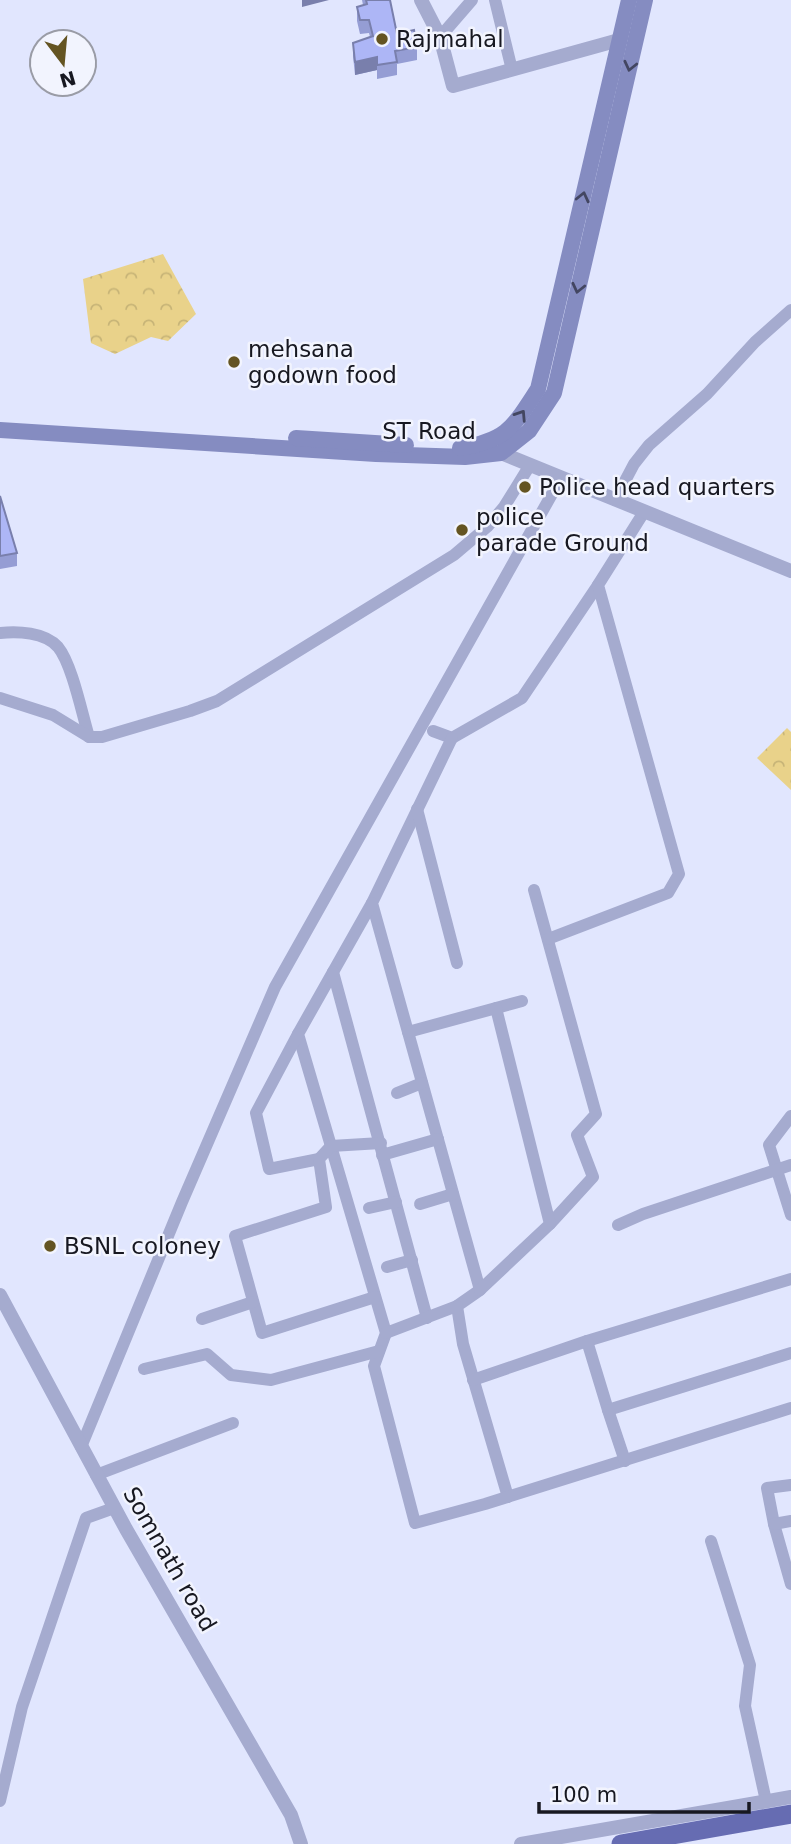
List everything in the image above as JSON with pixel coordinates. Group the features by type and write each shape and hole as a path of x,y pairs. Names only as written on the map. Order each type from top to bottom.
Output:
{"highway":[{"path":"621,1844 649,1842 791,1814"}],"main road":[{"name":"ST Road","path":"497,447 538,389 629,0"},
{"name":"ST Road","path":"0,430 376,454 465,457 497,447 529,431 554,393 645,0"},
{"name":"ST Road","path":"0,421 461,448 497,447"}],"street":[{"path":"421,0 440,37 453,86 620,40"},
{"path":"440,37 472,0"},
{"path":"495,0 512,70"},
{"path":"615,500 634,464 649,445 707,394 755,342 791,310"},
{"path":"497,447 530,465 791,571"},
{"path":"0,698 53,715 89,737 103,737 217,701 454,555 487,527 504,507 530,465"},
{"path":"81,1447 275,987 561,478"},
{"path":"438,1139 381,1149 331,1146 319,1158 269,1169 256,1113 372,903 452,738 522,698 644,512"},
{"path":"548,939 668,893 679,874 598,585"},
{"path":"0,633 36,635 50,640 58,647 68,666 89,737"},
{"path":"433,731 452,738"},
{"path":"418,809 457,963"},
{"path":"386,1334 457,1306 480,1290 550,1224 593,1177 577,1135 596,1114 534,890"},
{"path":"372,903 480,1290"},
{"path":"333,972 427,1318"},
{"path":"408,1032 522,1001"},
{"path":"496,1008 550,1224"},
{"path":"298,1034 386,1334 374,1366 415,1523 508,1497 791,1408"},
{"path":"397,1093 422,1083"},
{"path":"791,1115 769,1145 791,1215"},
{"path":"319,1158 326,1207 235,1236 262,1333 375,1297"},
{"path":"618,1226 643,1214 791,1165"},
{"path":"420,1204 453,1194"},
{"path":"369,1208 396,1202"},
{"path":"387,1267 412,1260"},
{"path":"473,1380 587,1341 791,1279"},
{"name":"Somnath road","path":"0,1295 114,1508 292,1815 302,1844"},
{"path":"202,1319 253,1303"},
{"path":"457,1306 463,1344 508,1497"},
{"path":"587,1341 625,1461"},
{"path":"144,1369 207,1354 231,1376 271,1380 379,1351"},
{"path":"608,1410 791,1353"},
{"path":"96,1475 233,1423"},
{"path":"791,1485 767,1488 791,1583"},
{"path":"0,1801 22,1707 86,1518 114,1508"},
{"path":"774,1524 791,1521"},
{"path":"711,1541 750,1665 745,1706 766,1801"},
{"path":"521,1844 791,1797"}],"green space":[{"path":"163,254 196,314 168,341 151,337 115,354 91,343 83,279"},
{"path":"787,728 791,732 791,790 757,758"}],"building":[{"name":"Rajmahal","path":"366,0 390,0 397,34 414,30 417,47 395,51 397,62 377,65 377,57 355,62 353,43 373,36 369,20 360,20 357,7 367,4"},
{"path":"0,496 17,553 0,556"}],"place":[{"name":"Rajmahal","path":"382,39"},
{"name":"mehsana godown food","path":"234,362"},
{"name":"Police head quarters","path":"525,487"},
{"name":"police parade Ground","path":"462,530"},
{"name":"BSNL coloney","path":"50,1246"}]}
